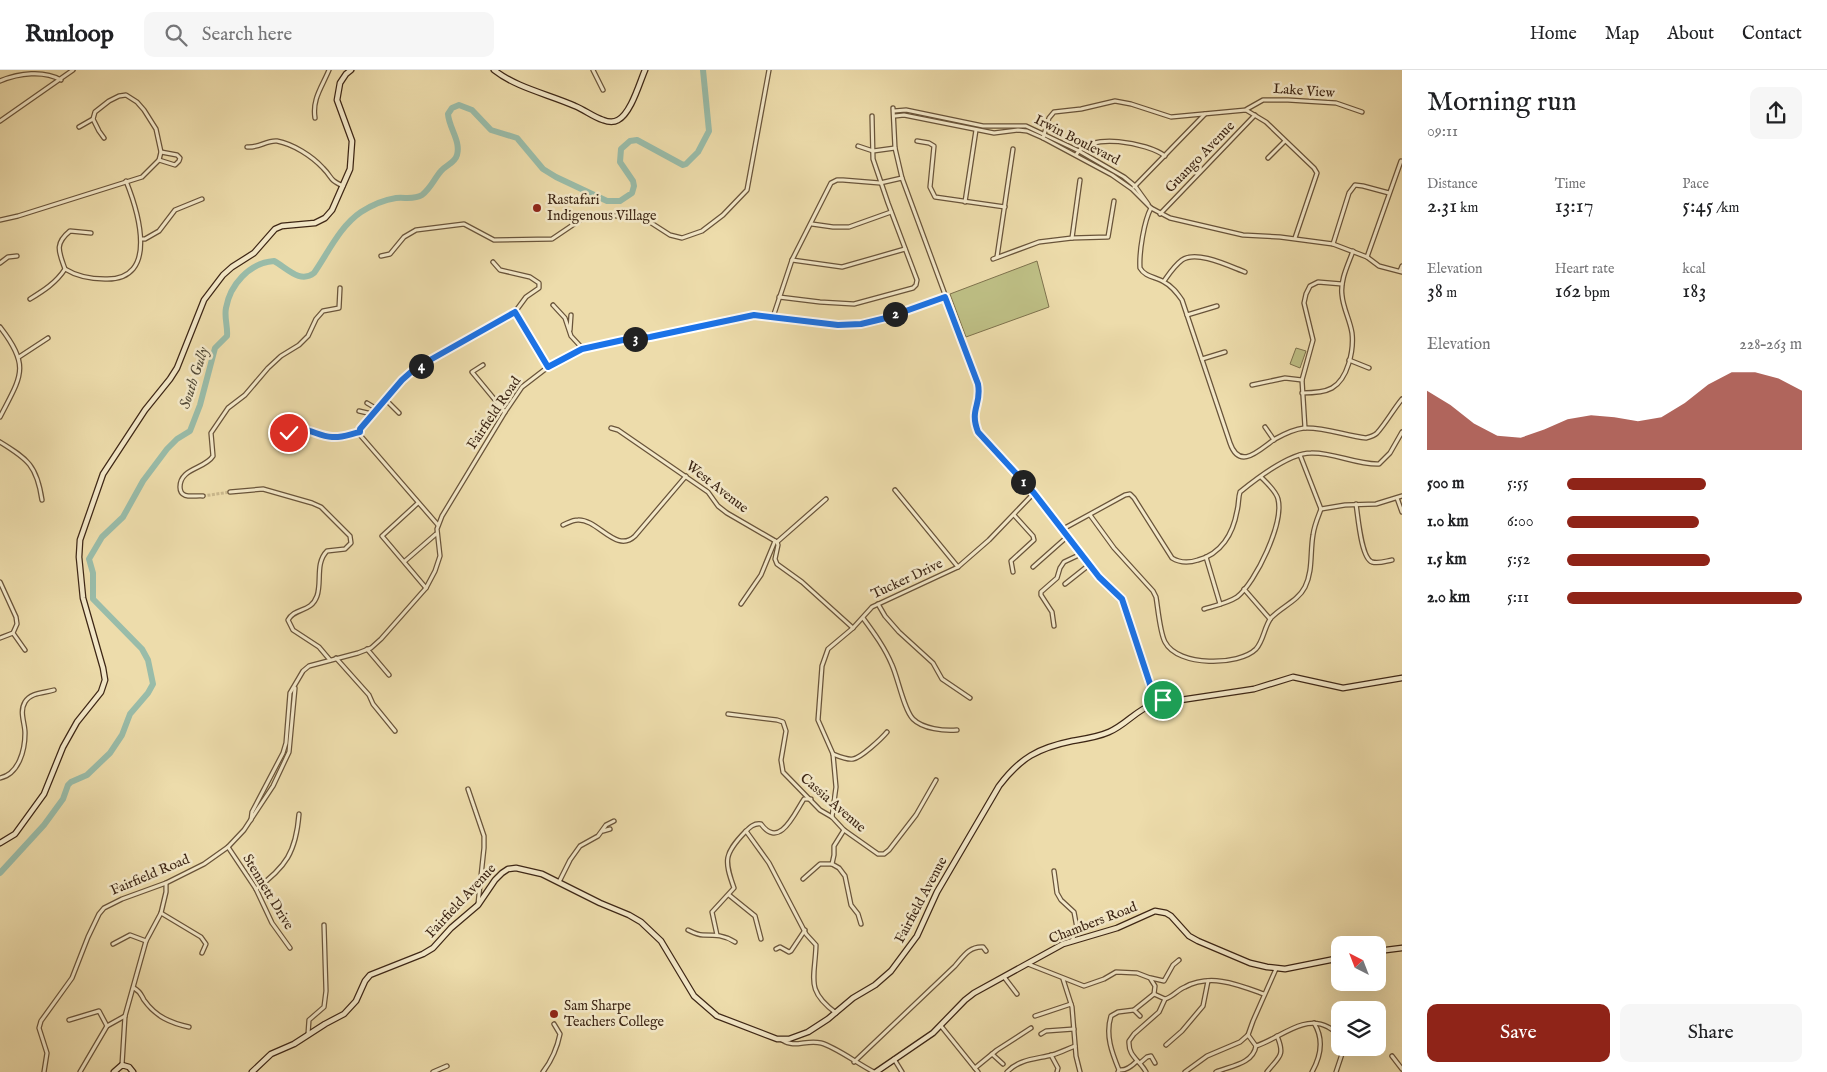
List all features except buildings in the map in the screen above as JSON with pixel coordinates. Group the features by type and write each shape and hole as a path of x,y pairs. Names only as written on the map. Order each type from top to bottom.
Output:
{"street":[{"path":"0,121 73,70"},
{"path":"315,118 314,107 316,99 329,70"},
{"path":"0,843 14,834 44,794 63,747 77,722 101,692 105,680 83,598 79,557 80,540 102,474 145,410 174,374 204,300 223,275 232,266 254,253 275,229 282,226 315,222 325,218 332,210 344,186 350,168 352,141 337,100 340,82 345,72 351,70"},
{"path":"494,70 518,84 576,106 600,119 615,122 624,117 645,70"},
{"path":"593,70 603,90"},
{"path":"381,256 390,254 404,237 416,230 464,224 494,240 552,239 586,216 597,215 642,217 670,234 682,238 702,231 724,215 747,190 770,70"},
{"path":"0,81 17,74 35,71 48,71 55,74 61,80"},
{"path":"0,220 84,196 142,176 159,160 161,152 156,129 137,102 126,95 109,101 95,112 93,119 98,131 104,138"},
{"name":"Lake View","path":"1044,136 1049,118 1054,112 1081,109 1112,102 1131,104 1166,116 1180,117 1246,110 1263,100 1336,103 1362,112"},
{"name":"Irwin Boulevard","path":"1134,188 1112,175 1076,155 1044,136 1026,126 984,126 894,109 895,116 904,115 994,133 1027,131 1044,136 1079,151 1134,188 1150,206 1160,214 1170,218 1243,235 1295,238 1333,244 1368,257 1378,266 1401,271"},
{"path":"1246,110 1266,122 1317,173 1295,238"},
{"path":"1134,188 1205,114"},
{"path":"779,297 854,304 913,288 916,285 917,280 880,183 873,159 872,116"},
{"path":"895,116 896,148 902,178 978,384 980,394 974,411 978,432 1034,493 1099,577 1122,599 1151,687 1164,702"},
{"name":"Guango Avenue","path":"1160,214 1255,116"},
{"path":"937,122 938,117"},
{"path":"79,126 93,119"},
{"path":"983,131 984,126"},
{"path":"1008,126 1008,131"},
{"path":"965,202 976,130"},
{"path":"1076,155 1088,145 1115,140 1155,150 1165,156"},
{"path":"247,147 256,148 270,141 295,146 322,167 331,180 344,186"},
{"path":"917,141 934,146 930,187 935,197 1004,207"},
{"path":"1268,158 1284,141"},
{"path":"858,146 873,151 896,148"},
{"path":"1013,149 995,258 1039,242 1072,238 1108,237 1114,200"},
{"path":"159,160 175,165 180,158 177,155 161,152"},
{"path":"1368,257 1401,162"},
{"path":"773,317 792,260 812,224 818,207 831,183 843,180 880,183 902,178"},
{"path":"1072,238 1080,180"},
{"path":"65,269 83,277 112,279 126,276 134,269 139,257 142,238 126,181"},
{"path":"1333,244 1354,185 1389,193"},
{"path":"142,238 145,239 159,231 175,210 202,199"},
{"path":"1150,206 1144,233 1140,268 1145,274 1164,281 1179,296 1234,451 1241,456 1253,455 1274,440 1304,428 1320,429 1361,438 1372,437 1377,434 1390,413 1402,399"},
{"path":"812,224 849,227 891,212"},
{"path":"30,299 50,286 60,277 65,269 59,248 63,237 70,231 91,234"},
{"path":"792,260 842,267 906,249"},
{"path":"1302,393 1332,389 1340,382 1349,360 1352,340 1349,319 1342,296 1342,284 1353,251"},
{"path":"0,264 8,257 17,256"},
{"path":"1164,281 1182,260 1193,256 1208,259 1245,272"},
{"path":"438,525 360,435 360,429 411,372 515,312 526,297 539,288 539,283 530,277 500,270 492,262"},
{"path":"1401,271 1402,266"},
{"path":"1304,428 1302,380 1313,340 1304,304 1306,294 1310,286 1318,282 1342,284"},
{"path":"203,496 190,497 183,494 180,490 181,480 189,472 210,460 213,456 211,433 216,425 228,408 245,395 268,368 281,356 300,345 324,311 339,308 340,288"},
{"name":"Fairfield Road","path":"44,1072 47,1053 39,1028 41,1021 72,978 99,914 108,905 166,883 204,864 228,847 252,820 252,812 283,753 286,743 290,693 303,671 309,666 368,649 381,640 426,588 439,561 440,550 436,534 438,525 505,412 522,387 548,367 582,349 623,340 650,337 754,315 838,325 861,324 886,318 945,297"},
{"path":"553,305 565,318 572,336 582,349"},
{"path":"1187,315 1217,306"},
{"path":"515,312 548,367"},
{"path":"570,330 571,315"},
{"path":"0,327 15,348 20,366 17,385 0,417"},
{"path":"19,358 48,338"},
{"path":"1202,359 1225,352"},
{"path":"1349,360 1369,368"},
{"path":"482,365 472,372 505,412"},
{"path":"1252,385 1285,378 1302,380"},
{"path":"386,400 399,413"},
{"path":"367,403 377,409"},
{"path":"359,411 372,414"},
{"path":"1265,427 1274,440"},
{"name":"West Avenue","path":"611,428 618,430 686,476 709,493 718,506 727,513 776,542"},
{"path":"289,433 302,429 331,437 341,437 360,432"},
{"path":"1063,530 1130,494 1172,558 1176,561 1188,562 1206,558 1219,550 1224,543 1235,520 1240,492 1282,462 1310,453 1379,464 1390,453 1402,432"},
{"path":"0,442 23,456 35,471 42,500"},
{"path":"1090,515 1114,548 1153,591 1156,597 1165,642 1172,650 1184,658 1202,662 1247,655 1256,649 1261,642 1270,619 1298,597 1304,589 1310,570 1313,533 1321,509 1300,455"},
{"path":"563,525 581,520 618,540 626,541 634,536 686,476"},
{"path":"1204,609 1236,598 1262,562 1269,547 1278,515 1278,498 1261,477"},
{"path":"230,492 263,489 312,503 321,507 350,536 351,543 345,549 327,551 323,555 318,579 318,595 313,605 293,614 288,620 293,630 319,648 330,660"},
{"path":"895,490 958,567"},
{"name":"Tucker Drive","path":"832,817 836,787 833,754 818,720 822,666 825,655 832,645 878,604 958,567 975,553 1034,493"},
{"path":"1321,509 1356,504 1376,504 1402,496"},
{"path":"1397,498 1402,512"},
{"path":"741,604 761,575 776,542 826,499"},
{"path":"418,503 382,536 426,588"},
{"path":"1356,504 1366,556 1373,562 1380,563 1392,560"},
{"path":"1013,572 1011,561 1034,540 1033,536 1014,515"},
{"path":"405,561 436,534"},
{"path":"1033,567 1068,536"},
{"path":"776,542 778,545 775,559 777,564 807,586 853,628"},
{"path":"1054,626 1052,612 1041,592 1057,578 1062,564 1081,554"},
{"path":"1206,558 1220,604"},
{"path":"1065,584 1089,565"},
{"path":"0,582 16,617 17,624 14,634"},
{"path":"1244,589 1270,619"},
{"path":"878,604 898,632 933,663 942,679 970,698"},
{"path":"863,618 874,632 892,665 912,717 920,724 930,727 958,730"},
{"path":"0,638 14,634"},
{"path":"14,634 25,650"},
{"path":"368,649 389,676"},
{"path":"336,658 369,695 373,704 396,731"},
{"name":"Fairfield Avenue","path":"252,1072 271,1054 294,1044 344,1014 350,1009 370,975 423,954 433,948 451,928 478,905 495,880 508,869 516,868 542,874 641,922 661,941 694,996 717,1016 782,1040 808,1032 886,976 908,950 922,926 936,892 999,786 1010,772 1034,752 1109,732 1127,722 1144,707 1164,702 1218,696 1254,689 1293,677 1343,688 1402,678"},
{"path":"0,778 11,773 19,763 23,752 25,732 22,715 25,702 35,695 54,690"},
{"name":"Cassia Avenue","path":"728,714 782,722 786,731 781,766 784,772 820,810 832,817 844,830 878,854 887,853 916,815 936,780"},
{"path":"833,754 849,759 855,758 887,732"},
{"path":"468,789 484,836 478,905"},
{"path":"717,935 712,912 734,888 728,871 729,851 746,831 756,823 761,824 771,833 781,831 793,819 804,800 811,799"},
{"path":"256,889 284,866 298,834 299,814"},
{"path":"602,831 606,825 614,821"},
{"path":"559,882 580,846 602,831 610,829"},
{"path":"832,864 834,846 844,830"},
{"path":"746,831 769,863 805,930 816,945 813,987 823,1002 837,1013"},
{"name":"Stennett Drive","path":"228,847 256,889 272,923 290,948"},
{"path":"803,879 817,865 825,863 839,868 845,876 851,905 858,914 861,924"},
{"path":"1054,871 1054,878 1061,900 1074,912 1077,928 1072,942"},
{"path":"114,1072 122,1065 126,1016 146,941 161,913 166,883"},
{"path":"729,895 755,916 762,939"},
{"name":"Chambers Road","path":"875,1072 933,1033 965,1000 1004,977 1055,948 1117,928 1155,911 1161,911 1171,916 1189,936 1198,941 1250,963 1276,969 1285,969 1331,960"},
{"path":"161,913 201,937 206,944 202,953"},
{"path":"308,1035 309,1020 324,1007 326,991 324,925"},
{"path":"688,930 701,935 727,937 735,942"},
{"path":"776,949 780,947 789,952 791,951 805,930"},
{"path":"113,944 130,936 146,941"},
{"path":"854,1062 955,966 969,950 983,947 986,951"},
{"path":"1386,950 1402,948"},
{"path":"1028,964 1084,986 1104,979 1116,972 1137,973 1164,981 1173,965 1179,960"},
{"path":"1185,1072 1207,1056 1240,1042 1248,1035 1276,969"},
{"path":"1004,977 1017,994"},
{"path":"1150,978 1155,986 1154,994 1134,1010 1114,1013 1109,1020 1111,1051 1118,1071 1127,1069 1151,1056 1155,1063"},
{"path":"1063,979 1071,1004 1075,1046 1080,1072"},
{"path":"1154,994 1165,999 1170,998 1185,987 1202,981 1217,980 1233,982 1264,994"},
{"path":"1166,1045 1182,1031 1203,1006 1208,981"},
{"path":"134,988 140,991 144,1000 155,1014 165,1020 189,1027"},
{"path":"1146,1072 1130,1053 1129,1041 1134,1034 1159,1012 1165,999"},
{"path":"1035,1016 1071,1004"},
{"path":"1134,1010 1140,1016"},
{"path":"69,1020 99,1011 107,1026"},
{"path":"80,1072 107,1026 126,1016"},
{"path":"1312,1072 1321,1054 1320,1033 1314,1023"},
{"path":"1216,1072 1248,1059 1256,1046 1300,1025 1314,1023 1331,1029"},
{"path":"543,1072 553,1057 560,1034 554,1024"},
{"path":"941,1026 978,1072"},
{"path":"975,1068 992,1054 1031,1028"},
{"path":"1041,1034 1046,1031 1074,1029"},
{"path":"1248,1035 1256,1046"},
{"path":"1267,1072 1280,1058 1282,1051 1277,1036"},
{"path":"782,1040 794,1045 807,1042 821,1043 875,1072"},
{"path":"1007,1072 1028,1060 1051,1055 1075,1046"},
{"path":"992,1054 1003,1064"},
{"path":"1051,1055 1058,1068 1057,1072"},
{"path":"1336,1072 1341,1056"},
{"path":"1392,1056 1402,1069"},
{"path":"894,1060 902,1072"},
{"path":"122,1065 129,1067 133,1072"},
{"path":"433,1072 447,1066"}],"green space":[{"path":"1037,261 1049,307 966,337 950,294"},
{"path":"1296,348 1306,351 1300,368 1290,364"}],"waterway":[{"name":"South Gully","path":"0,873 44,825 63,799 68,785 87,775 110,753 122,735 130,714 148,693 153,684 148,660 142,649 93,599 93,573 89,559 102,537 123,517 143,481 167,449 177,439 190,431 200,405 215,348 227,336 226,311 228,299 242,277 257,266 274,261 294,274 304,277 309,276 314,273 341,232 361,212 387,200 422,195 441,171 456,158 458,150 448,114 452,108 459,105 472,110 491,130 517,138 543,169 556,177 607,201 620,201 632,193 634,186 633,181 620,162 621,149 630,141 637,140 683,165 698,152 709,131 703,70"}],"tunnel":[{"path":"203,496 230,492"}],"place":[{"name":"Rastafari Indigenous Village","path":"537,208"},
{"name":"Sam Sharpe Teachers College","path":"554,1014"}],"route":[{"path":"289,433 294,430 308,429 322,435 341,437 360,432 360,429 377,409 411,372 515,312 548,367 582,349 754,315 825,324 861,324 886,318 945,297 960,332 978,384 980,394 974,411 974,419 978,432 985,442 1034,493 1099,577 1122,599 1151,687 1157,696 1163,700"}]}
